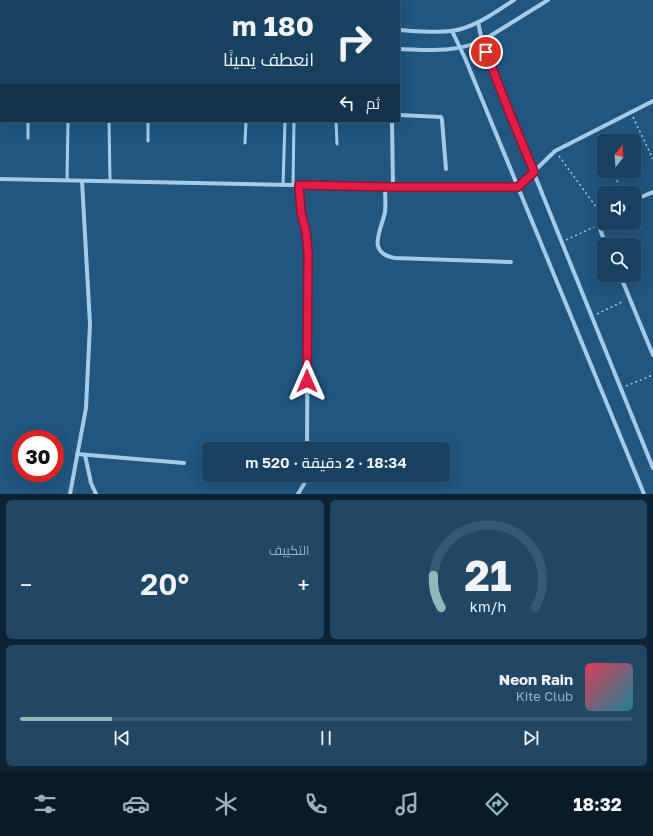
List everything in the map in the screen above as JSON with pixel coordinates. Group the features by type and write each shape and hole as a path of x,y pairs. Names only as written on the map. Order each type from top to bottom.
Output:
{"street":[{"path":"400,30 452,31 465,28 478,22 514,0"},
{"path":"400,49 442,51 460,48 482,41 548,0"},
{"path":"478,22 482,41 508,109 653,468"},
{"path":"452,31 518,187 644,494"},
{"path":"0,179 385,187 518,187 555,151 653,101"},
{"path":"400,115 441,117 446,169"},
{"path":"392,122 393,187"},
{"path":"70,494 86,408 90,324 82,180"},
{"path":"299,185 301,212 306,232 308,252 307,442"},
{"path":"385,187 385,211 380,228 378,244 380,252 383,255 394,258 511,262"},
{"path":"641,197 653,192"},
{"path":"623,282 653,355"},
{"path":"77,454 184,463"},
{"path":"85,455 91,483 96,494"},
{"path":"298,494 304,482"}],"lane":[{"path":"28,122 28,138"},
{"path":"67,180 68,122"},
{"path":"109,122 110,181"},
{"path":"148,122 148,141"},
{"path":"245,143 246,122"},
{"path":"283,185 285,122"},
{"path":"293,185 294,122"},
{"path":"336,122 337,144"}],"path":[{"path":"631,112 653,159"},
{"path":"596,130 598,134"},
{"path":"649,152 653,150"},
{"path":"555,151 597,207"},
{"path":"561,242 597,226"},
{"path":"592,316 630,299"},
{"path":"620,388 653,375"}],"route":[{"path":"307,381 308,252 306,232 302,221 299,185 518,187 534,172 486,52"}]}
